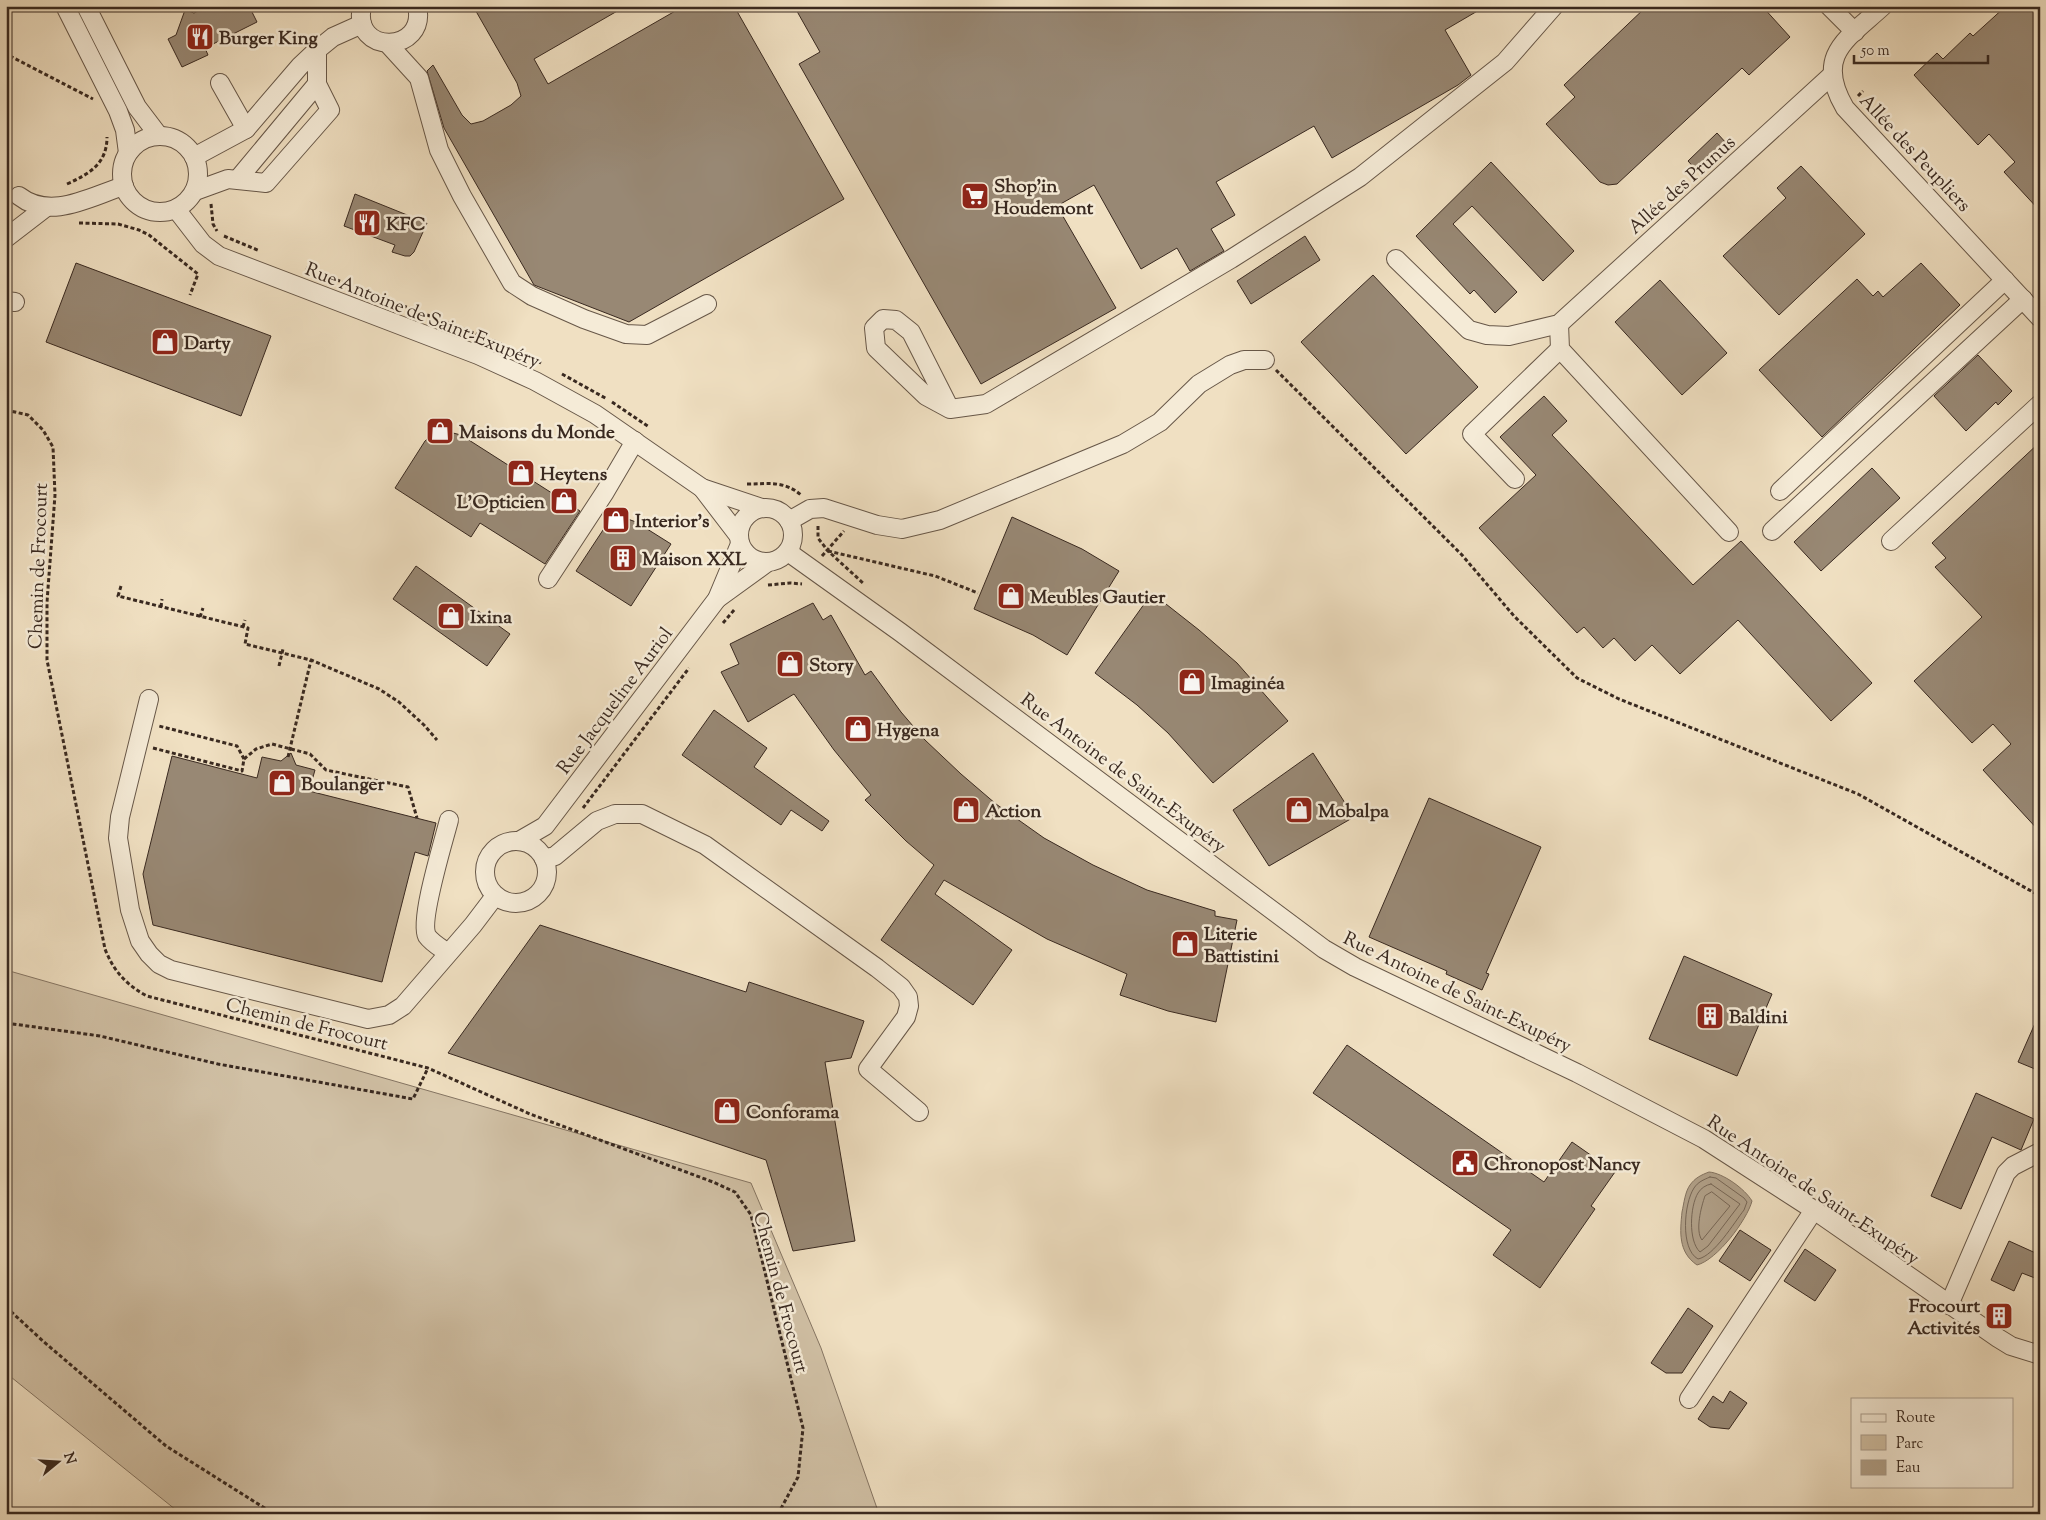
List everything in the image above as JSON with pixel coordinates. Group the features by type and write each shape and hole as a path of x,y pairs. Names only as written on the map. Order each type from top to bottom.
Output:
{"street":[{"path":"65,6 122,120 128,153 123,169 124,186 129,196 145,209 155,212 166,212 184,204 195,191 198,180 198,168 194,157 190,150 176,139 159,136 142,140 128,153"},
{"path":"86,6 137,107 159,136"},
{"path":"388,44 403,40 414,30 418,16 417,6"},
{"path":"950,409 911,332 896,320 883,319 874,328 876,348 926,396 950,409 986,404 1231,259 1360,177 1505,62 1554,6"},
{"path":"1829,6 1855,32"},
{"path":"1832,75 1833,62 1844,42 1883,6"},
{"path":"194,157 246,128 300,66 317,50 362,15 365,30 375,40 388,44 419,78 438,150 512,283 532,296 584,320 626,334 647,335 707,304"},
{"path":"195,191 228,180 238,179 266,183 330,110 317,84 317,50"},
{"name":"Allée des Peupliers","path":"1832,75 1836,90 1845,108 2040,318"},
{"name":"Allée des Prunus","path":"1559,324 1832,75"},
{"path":"220,83 246,128"},
{"path":"238,179 317,84"},
{"path":"19,196 24,200 45,208 54,208 73,204 124,186"},
{"path":"6,238 45,208"},
{"name":"Rue Antoine de Saint-Exupéry","path":"176,209 200,240 219,256 494,362 535,381 595,414 702,488 762,508"},
{"path":"1396,260 1469,330 1487,335 1509,336 1559,324 1560,349 1728,532"},
{"path":"1780,491 2005,280"},
{"path":"1772,531 2022,300"},
{"path":"1515,479 1472,434 1560,349"},
{"path":"789,521 810,509 824,508 877,524 902,529 940,520 1123,444 1160,422 1199,384 1212,376 1244,360 1265,360"},
{"path":"1891,541 2040,404"},
{"path":"548,579 605,492 635,441"},
{"name":"Rue Antoine de Saint-Exupéry","path":"702,488 739,539"},
{"path":"762,508 776,510 789,521 793,538 788,552 783,557 768,562 753,559 745,554 739,539 740,525 753,511 762,508"},
{"name":"Rue Jacqueline Auriol","path":"717,599 739,539"},
{"name":"Rue Antoine de Saint-Exupéry","path":"788,552 916,644 1324,948 1355,967 1670,1120 1734,1157 1814,1210 2011,1346 2040,1355"},
{"name":"Rue Jacqueline Auriol","path":"545,826 717,599 768,562"},
{"path":"149,699 120,817 118,838 130,910 140,941 159,964 171,970 368,1019 389,1015 403,1006 473,925 495,896"},
{"path":"542,856 555,856 597,820 615,814 642,814 686,834 740,868 901,987 908,997 910,1006 906,1017 868,1070 920,1112"},
{"path":"448,953 431,941 425,929 426,912 449,820"},
{"path":"519,841 535,848 542,856 547,870 546,881 541,891 535,898 518,904 509,903 495,896 485,881 486,863 492,852 502,844 519,841 545,826"},
{"path":"542,856 545,826"},
{"path":"1949,1305 2006,1173 2013,1166 2040,1152"},
{"path":"1689,1399 1814,1210"}],"path":[{"path":"6,58 8,55 16,59 92,99 96,104"},
{"path":"67,184 89,173 99,164 107,146 106,130"},
{"path":"79,222 118,224 149,235 198,274 190,295"},
{"path":"1265,360 1462,555 1514,616 1577,678 1619,699 1858,794 2040,896"},
{"name":"Chemin de Frocourt","path":"6,410 28,416 44,430 53,447 55,495 47,602 47,660 104,949 120,977 137,991 147,996 428,1068 530,1114 714,1182 735,1192 751,1216 803,1428 798,1477 778,1514"},
{"path":"728,497 734,480 748,484 779,483 794,489 802,497 818,525 818,538 828,551 868,586"},
{"path":"764,587 771,584 804,584 810,567 840,537 852,517"},
{"path":"828,551 935,576 978,593"},
{"path":"121,586 118,596 248,628 245,644 282,651 311,660 336,673 361,678 399,702 436,740"},
{"path":"161,606 162,599"},
{"path":"721,625 738,606"},
{"path":"200,617 203,608"},
{"path":"243,627 245,620"},
{"path":"279,666 282,651"},
{"path":"288,757 311,660"},
{"path":"580,812 692,664"},
{"path":"157,725 237,746 244,759"},
{"path":"148,747 242,771 244,759 263,746 272,744 290,748 310,754 326,770 408,787 417,818"},
{"path":"6,1023 100,1036 218,1064 413,1099 428,1068"},
{"path":"6,1307 44,1342 166,1446 274,1514"}],"green space":[{"path":"6,970 751,1183 821,1348 879,1514 181,1514 6,1373"}],"water":[{"path":"1709,1172 1721,1175 1733,1182 1752,1201 1738,1228 1722,1248 1705,1262 1697,1265 1683,1248 1681,1234 1682,1212 1690,1185 1698,1177"}],"building":[{"name":"Burger King","path":"208,6 249,6 257,22 205,48 208,55 182,67 168,39 176,35 185,10 194,13"},
{"path":"473,6 626,6 534,59 548,84 684,6 734,6 844,199 629,322 534,285 444,128 427,71 433,65 462,115 471,124 483,121 511,105 521,96 517,83"},
{"name":"Shop’in Houdemont","path":"794,6 1486,6 1445,30 1471,75 1458,85 1332,158 1314,126 1216,182 1235,215 1211,229 1224,251 1190,271 1177,248 1141,269 1094,185 1057,206 1116,308 981,384 799,64 820,52"},
{"path":"1647,6 1762,6 1790,37 1749,75 1742,68 1617,184 1608,185 1600,182 1546,124 1575,97 1564,85"},
{"path":"2006,6 2040,6 2040,211 2004,172 2015,162 1989,134 1978,145 1914,75 1937,53 1943,59 1970,33 1973,36"},
{"path":"1717,133 1727,144 1698,172 1688,161"},
{"path":"1491,162 1574,251 1543,281 1472,206 1453,224 1517,292 1495,313 1474,290 1470,294 1416,236"},
{"path":"1801,166 1865,234 1779,315 1723,256 1786,198 1777,188"},
{"path":"355,194 427,223 414,252 410,256 392,252 395,245 344,226"},
{"path":"1305,236 1320,260 1251,304 1237,281"},
{"name":"Darty","path":"76,263 271,336 241,416 46,342"},
{"path":"1921,263 1960,305 1822,437 1759,370 1857,279 1873,296 1878,291 1883,297"},
{"path":"1373,275 1478,387 1406,454 1301,342"},
{"path":"1660,280 1727,353 1682,395 1615,322"},
{"path":"1978,355 2012,391 1998,405 1996,402 1966,431 1934,396"},
{"path":"1544,396 1567,421 1552,435 1693,585 1741,541 1872,683 1831,721 1738,620 1680,674 1652,645 1635,661 1614,638 1603,648 1584,627 1577,633 1479,528 1536,475 1500,437"},
{"path":"445,431 461,435 580,511 545,564 480,523 471,537 395,488 425,441 434,433"},
{"path":"2040,442 2040,832 1983,770 2011,744 1993,724 1972,743 1914,681 1982,617 1935,567 1946,558 1932,543"},
{"path":"1872,468 1900,498 1821,571 1794,542"},
{"path":"1012,517 1082,549 1119,571 1067,655 1033,635 974,609"},
{"name":"Maison XXL","path":"625,518 636,522 671,544 631,606 576,571 605,527 616,520"},
{"name":"Ixina","path":"416,566 510,634 487,666 393,599"},
{"name":"Imaginéa","path":"1152,593 1237,663 1288,721 1213,783 1168,733 1137,705 1095,673"},
{"path":"813,603 823,620 831,615 865,675 871,671 901,712 925,740 996,804 1044,838 1093,865 1147,890 1215,911 1215,916 1237,920 1216,1022 1168,1011 1120,995 1127,974 1047,939 944,880 935,894 1012,950 973,1005 881,940 934,865 906,841 865,800 871,795 834,750 794,694 748,722 721,672 739,664 730,644"},
{"path":"714,710 767,748 754,767 829,821 822,831 791,810 781,825 682,755"},
{"path":"291,753 296,765 315,770 309,791 436,823 428,856 415,852 382,982 153,925 143,874 172,756 257,778 262,757 281,761"},
{"name":"Mobalpa","path":"1313,753 1354,817 1269,866 1233,810"},
{"path":"1429,798 1541,847 1486,973 1489,974 1482,990 1446,974 1447,971 1369,937"},
{"name":"Conforama","path":"540,925 746,992 749,982 864,1021 851,1058 825,1062 855,1241 793,1251 766,1160 448,1053"},
{"name":"Baldini","path":"1684,956 1772,994 1737,1076 1649,1039"},
{"path":"2040,1012 2040,1057 2035,1069 2018,1062"},
{"name":"Chronopost Nancy","path":"1347,1045 1544,1182 1572,1142 1615,1172 1591,1206 1595,1209 1540,1288 1493,1255 1511,1230 1313,1093"},
{"path":"1976,1093 2034,1119 2021,1150 1992,1137 1961,1209 1931,1196"},
{"path":"1740,1230 1771,1250 1750,1281 1719,1261"},
{"path":"2009,1241 2040,1255 2040,1280 2022,1273 2014,1291 1991,1280"},
{"path":"1805,1249 1836,1270 1815,1301 1784,1281"},
{"path":"1688,1308 1713,1326 1682,1373 1666,1373 1651,1363"},
{"path":"1730,1391 1747,1403 1729,1429 1710,1427 1698,1419 1713,1396 1723,1403"}],"place":[{"name":"Burger King","path":"200,37"},
{"name":"Shop’in Houdemont","path":"975,196"},
{"name":"KFC","path":"367,223"},
{"name":"Darty","path":"165,342"},
{"name":"Maisons du Monde","path":"440,431"},
{"name":"Heytens","path":"521,473"},
{"name":"L'Opticien","path":"564,501"},
{"name":"Interior's","path":"616,520"},
{"name":"Maison XXL","path":"623,558"},
{"name":"Meubles Gautier","path":"1011,596"},
{"name":"Ixina","path":"451,616"},
{"name":"Story","path":"790,664"},
{"name":"Imaginéa","path":"1192,682"},
{"name":"Hygena","path":"858,729"},
{"name":"Boulanger","path":"282,783"},
{"name":"Action","path":"966,810"},
{"name":"Mobalpa","path":"1299,810"},
{"name":"Literie Battistini","path":"1185,944"},
{"name":"Baldini","path":"1710,1016"},
{"name":"Conforama","path":"727,1111"},
{"name":"Chronopost Nancy","path":"1465,1163"},
{"name":"Frocourt Activités","path":"1999,1316"}]}
